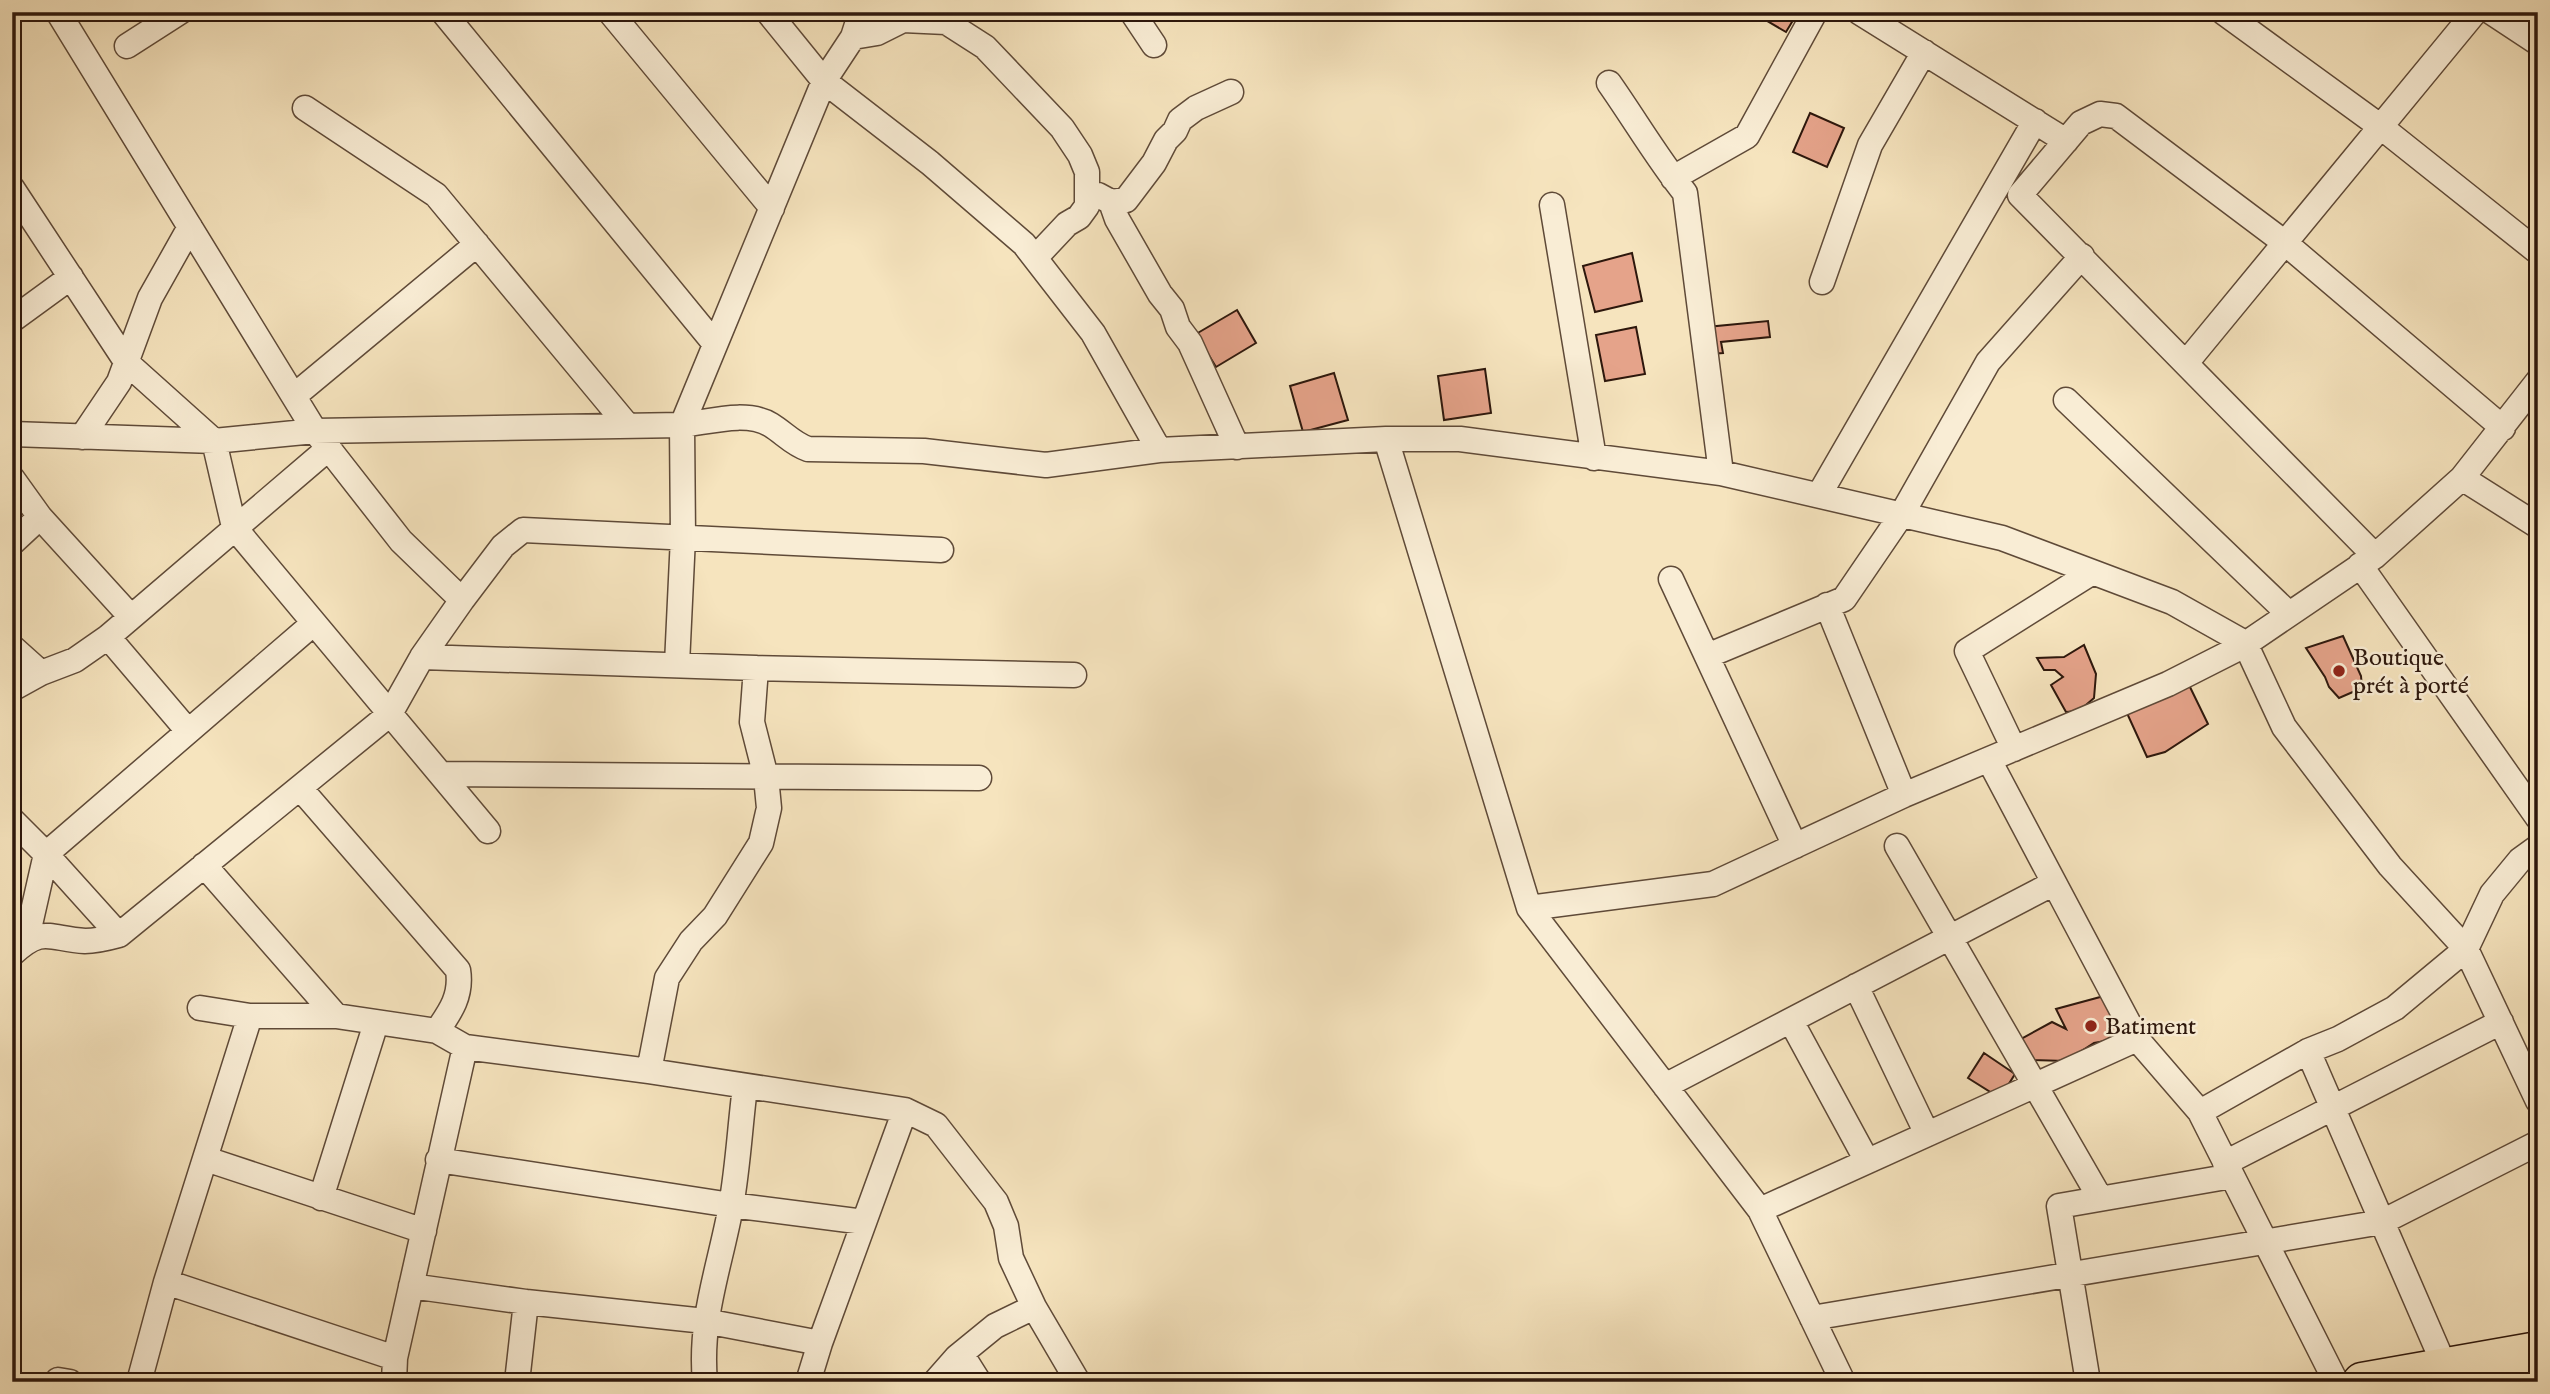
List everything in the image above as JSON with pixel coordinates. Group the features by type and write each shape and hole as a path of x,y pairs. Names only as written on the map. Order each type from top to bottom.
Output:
{"main road":[{"path":"2362,1382 2538,1351"}],"street":[{"path":"58,12 322,440 401,541 462,600"},
{"path":"127,46 180,12"},
{"path":"443,12 715,344"},
{"path":"610,12 772,208"},
{"path":"768,12 824,81 930,163 1024,244 1093,333 1159,450"},
{"path":"677,664 684,537 682,425 824,81 853,37 861,12"},
{"path":"1132,12 1154,45"},
{"path":"1673,178 1746,136 1815,12"},
{"path":"1859,12 1888,20 1924,52 2066,141"},
{"path":"2222,12 2381,127 2538,252"},
{"path":"2186,363 2476,12"},
{"path":"2491,12 2538,43"},
{"path":"853,37 877,33 903,20 946,22 985,47 1062,128 1087,172 1087,206 1079,217 1067,224 1035,258"},
{"path":"1822,282 1870,145 1924,52"},
{"path":"1609,83 1685,193 1721,473"},
{"path":"1088,190 1111,202 1126,200 1154,163 1180,120 1196,108 1231,92"},
{"path":"305,108 436,195 627,425"},
{"path":"2502,428 2285,243 2116,116 2100,114 2081,123 2020,195 2186,363 2368,560 2538,818"},
{"path":"1819,495 2035,121"},
{"path":"12,188 127,363 214,441 234,527 488,831"},
{"path":"1111,202 1117,219 1160,294 1172,309 1178,327 1190,344 1237,447"},
{"path":"1552,205 1594,458"},
{"path":"82,437 119,382 150,298 190,227"},
{"path":"294,396 477,244"},
{"path":"1707,656 1844,599 1902,514 1988,362 2082,256"},
{"path":"12,320 71,277"},
{"path":"1530,908 1713,884 1904,796 2168,684 2245,643 2368,560 2462,478 2538,381"},
{"path":"2066,400 2289,614"},
{"path":"12,434 214,441 322,440 627,425 682,425 738,418 755,419 769,424 796,445 808,449 924,451 979,455 1046,465 1159,450 1386,439 1460,439 1721,473 2002,538 2172,602 2245,643 2284,727 2390,866 2466,949 2538,1101"},
{"path":"1386,439 1530,908 1760,1210 1843,1382"},
{"path":"12,689 41,673 75,660 108,637 234,527 322,440"},
{"path":"12,478 40,517 131,617"},
{"path":"2462,478 2538,526"},
{"path":"12,543 40,517"},
{"path":"17,943 37,936 53,935 85,941 119,935 300,788 390,714 422,657 462,600 503,546 523,530 941,550"},
{"path":"2014,749 1967,651 2091,573"},
{"path":"1671,579 1795,846"},
{"path":"1827,605 1904,796"},
{"path":"17,943 46,853 314,623"},
{"path":"108,637 188,731"},
{"path":"12,647 41,673"},
{"path":"422,657 1074,675"},
{"path":"649,1071 667,978 691,941 715,916 761,843 769,808 766,777 752,722 756,668"},
{"path":"1989,760 2137,1039 2200,1112 2336,1382"},
{"path":"441,774 979,778"},
{"path":"300,788 458,970 461,985 453,1008 437,1031"},
{"path":"12,820 46,853 119,935"},
{"path":"1896,846 2100,1198"},
{"path":"2200,1112 2308,1051 2339,1039 2395,1008 2466,949 2492,894 2520,860 2538,847"},
{"path":"204,865 336,1016"},
{"path":"1665,1086 2054,883"},
{"path":"1856,986 1927,1134"},
{"path":"200,1008 250,1016 336,1016 437,1031 464,1047 649,1071 905,1110 936,1125 996,1202 1006,1226 1011,1258 1034,1307 1078,1382"},
{"path":"139,1382 166,1282 250,1016"},
{"path":"1790,1021 1867,1161"},
{"path":"2088,1382 2059,1206 2228,1169 2333,1108 2501,1021"},
{"path":"321,1198 376,1023"},
{"path":"1760,1210 2137,1039"},
{"path":"166,1282 395,1370 464,1047"},
{"path":"2308,1051 2445,1367"},
{"path":"705,1382 705,1321 731,1205 745,1087"},
{"path":"808,1382 905,1110"},
{"path":"1812,1318 2382,1222 2538,1143"},
{"path":"206,1159 424,1231"},
{"path":"438,1160 731,1205 864,1222"},
{"path":"411,1286 526,1302 705,1321 820,1343"},
{"path":"517,1382 526,1302"},
{"path":"935,1382 957,1357 995,1326 1034,1307"},
{"path":"962,1355 979,1382"}],"building":[{"path":"1752,12 1798,12 1786,32"},
{"path":"1810,113 1844,128 1827,167 1793,152"},
{"path":"1632,253 1642,301 1595,312 1583,266"},
{"path":"1237,310 1256,343 1216,367 1196,334"},
{"path":"1768,321 1770,337 1721,342 1723,353 1710,354 1707,327"},
{"path":"1636,327 1645,374 1605,381 1596,335"},
{"path":"1485,369 1491,413 1444,420 1438,376"},
{"path":"1334,373 1348,420 1303,432 1290,386"},
{"name":"Boutique prét à porté","path":"2343,636 2361,676 2362,688 2339,698 2329,687 2306,648"},
{"path":"2084,645 2096,674 2094,698 2079,711 2066,712 2051,685 2063,677 2055,670 2044,670 2037,658 2064,657"},
{"path":"2189,685 2208,724 2165,752 2147,757 2126,711"},
{"name":"Batiment","path":"2104,996 2120,1030 2066,1061 2032,1060 2019,1040 2052,1022 2066,1029 2056,1009"},
{"path":"1984,1053 2015,1074 2000,1098 1968,1078"}],"place":[{"name":"Boutique prét à porté","path":"2339,671"},
{"name":"Batiment","path":"2091,1026"}]}
